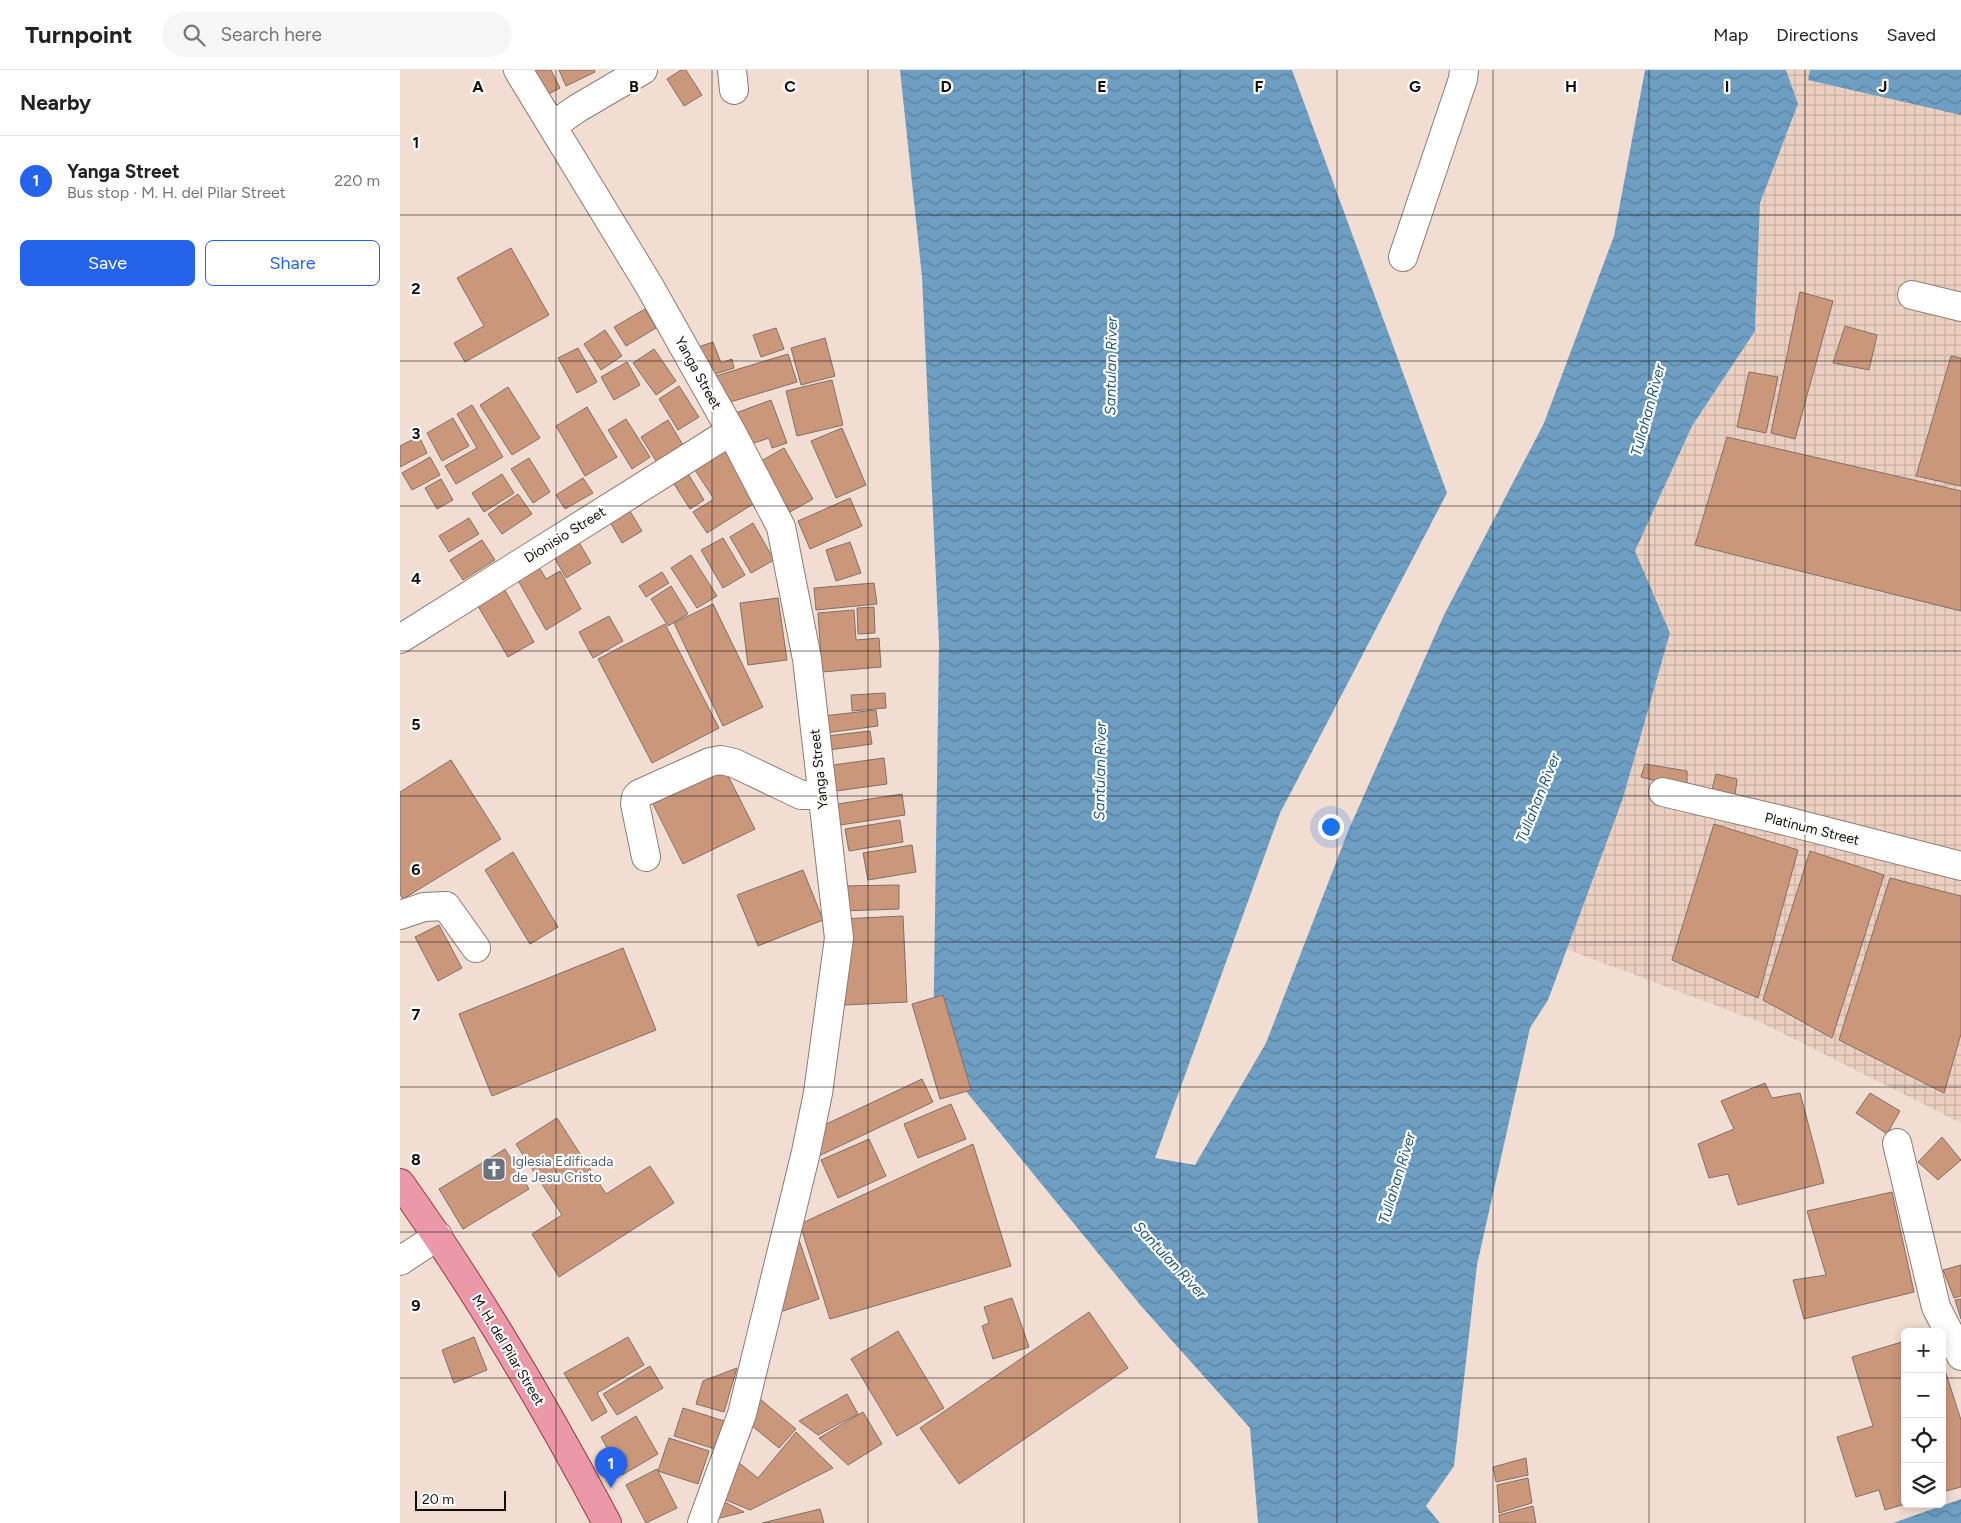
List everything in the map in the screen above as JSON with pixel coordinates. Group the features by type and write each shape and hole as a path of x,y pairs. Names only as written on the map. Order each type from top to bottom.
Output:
{"main road":[{"name":"M. H. del Pilar Street","path":"400,1183 438,1236 555,1427 607,1523"}],"street":[{"name":"Yanga Street","path":"518,70 650,287 731,430 781,527 807,659 839,938 818,1093 806,1152 742,1414 702,1523"},
{"path":"552,126 578,108 643,70"},
{"path":"1403,257 1463,79 1464,70"},
{"path":"1912,295 1961,306"},
{"name":"Dionisio Street","path":"400,639 731,430"},
{"path":"646,858 634,804 636,797 710,762 721,760 734,762 801,795 822,795"},
{"name":"Platinum Street","path":"1663,792 1961,866"},
{"path":"400,915 424,907 446,906 476,948"},
{"path":"1897,1142 1936,1307 1961,1356"},
{"path":"400,1261 438,1236"}],"shaded area":[{"path":"1786,70 1961,70 1961,1123 1760,1022 1566,949 1623,798 1670,633 1635,551 1692,426 1755,331 1760,203 1798,104"}],"water":[{"path":"900,70 1292,70 1447,493 1280,813 1155,1158 1195,1165 1266,1043 1349,829 1444,615 1544,423 1614,236 1645,70 1786,70 1798,104 1760,203 1755,331 1692,426 1635,551 1670,633 1623,798 1548,1000 1530,1028 1477,1265 1454,1466 1426,1506 1440,1523 1258,1523 1250,1428 1142,1307 933,1051 939,643 922,277"},
{"path":"1810,70 1961,70 1961,115 1808,80"},
{"path":"1961,1499 1961,1523 1893,1523 1936,1508 1946,1508 1946,1504"}],"building":[{"path":"532,70 551,70 560,88 545,96"},
{"path":"559,70 594,70 595,72 566,86"},
{"path":"681,70 686,70 702,95 684,106 667,79"},
{"path":"511,248 549,315 465,362 454,343 484,326 457,278"},
{"path":"1800,292 1833,301 1795,439 1771,433"},
{"path":"645,309 656,328 626,346 614,327"},
{"path":"1845,326 1877,335 1869,370 1833,363"},
{"path":"776,328 784,349 761,357 753,335"},
{"path":"605,330 622,356 601,370 584,344"},
{"path":"825,338 835,376 801,385 791,348"},
{"path":"713,342 721,363 732,359 734,368 705,377 695,348"},
{"path":"578,348 597,382 577,393 558,358"},
{"path":"654,349 676,381 656,395 633,363"},
{"path":"788,354 797,382 727,403 709,378"},
{"path":"1951,356 1961,358 1961,486 1916,476"},
{"path":"627,362 640,385 614,400 601,377"},
{"path":"1749,372 1778,377 1766,433 1737,427"},
{"path":"832,380 843,425 797,436 786,391"},
{"path":"679,386 699,417 678,430 659,399"},
{"path":"508,387 540,438 512,455 480,405"},
{"path":"771,400 787,443 772,448 769,438 748,445 736,413"},
{"path":"472,405 503,457 456,484 445,466 477,448 457,414"},
{"path":"587,407 617,457 585,476 556,426"},
{"path":"453,418 469,446 442,461 427,433"},
{"path":"626,419 650,457 632,469 608,430"},
{"path":"668,420 683,445 656,461 641,437"},
{"path":"842,428 866,485 836,498 811,441"},
{"path":"419,436 427,453 400,467 400,446"},
{"path":"1727,437 1961,491 1961,611 1695,545"},
{"path":"784,448 813,499 790,512 761,461"},
{"path":"728,449 761,499 707,533 693,512 714,499 695,470"},
{"path":"430,457 440,475 412,490 402,473"},
{"path":"529,458 550,492 533,503 511,469"},
{"path":"685,469 704,500 690,509 671,479"},
{"path":"502,474 514,493 484,512 472,493"},
{"path":"583,478 593,493 565,509 556,495"},
{"path":"441,479 453,500 437,509 425,488"},
{"path":"518,494 532,514 502,534 488,514"},
{"path":"850,498 862,526 810,549 798,521"},
{"path":"628,508 642,531 622,543 609,520"},
{"path":"469,518 479,534 449,552 439,536"},
{"path":"753,523 774,560 751,573 730,537"},
{"path":"723,538 745,575 723,588 701,550"},
{"path":"577,539 591,563 566,578 552,553"},
{"path":"482,540 495,560 463,580 450,560"},
{"path":"850,542 861,573 836,581 826,550"},
{"path":"691,555 717,596 697,608 671,568"},
{"path":"536,562 546,579 560,571 581,609 546,630 515,575"},
{"path":"662,572 669,583 646,597 639,586"},
{"path":"874,583 877,604 816,610 814,588"},
{"path":"502,585 534,642 508,657 475,601"},
{"path":"671,586 688,614 668,626 651,599"},
{"path":"778,598 787,660 748,665 740,603"},
{"path":"713,604 763,707 723,726 674,623"},
{"path":"874,607 875,633 858,634 857,608"},
{"path":"854,610 856,640 879,638 881,667 822,672 818,613"},
{"path":"609,616 623,641 593,658 579,632"},
{"path":"665,624 719,728 652,763 598,659"},
{"path":"885,693 886,708 852,711 851,695"},
{"path":"876,710 878,726 825,733 823,716"},
{"path":"870,731 872,744 829,750 827,736"},
{"path":"884,758 887,784 836,791 833,765"},
{"path":"451,760 501,839 403,899 400,894 400,792"},
{"path":"1645,764 1687,771 1687,789 1641,777"},
{"path":"724,768 755,829 683,864 653,804"},
{"path":"1716,774 1737,779 1735,796 1712,790"},
{"path":"902,794 905,815 834,826 831,805"},
{"path":"900,820 903,842 849,851 845,829"},
{"path":"1714,824 1798,850 1758,998 1672,960"},
{"path":"912,845 916,872 868,880 863,853"},
{"path":"1810,851 1884,875 1832,1038 1763,1000"},
{"path":"513,852 558,927 530,944 485,870"},
{"path":"803,870 823,920 758,946 737,895"},
{"path":"1890,878 1961,896 1961,1034 1944,1093 1839,1040"},
{"path":"899,885 899,909 840,911 840,886"},
{"path":"903,916 907,1002 845,1005 841,919"},
{"path":"439,925 462,968 438,981 415,937"},
{"path":"623,948 656,1030 492,1096 459,1014"},
{"path":"943,995 971,1090 940,1099 912,1004"},
{"path":"922,1079 933,1102 806,1162 820,1127"},
{"path":"1765,1083 1772,1098 1800,1093 1824,1183 1738,1205 1728,1174 1709,1178 1698,1144 1734,1129 1721,1101"},
{"path":"1870,1093 1900,1111 1887,1134 1856,1113"},
{"path":"951,1104 966,1139 918,1158 904,1124"},
{"path":"557,1118 606,1194 650,1166 674,1203 559,1277 532,1234 562,1215 516,1144"},
{"path":"1942,1137 1961,1160 1938,1180 1918,1162"},
{"path":"869,1139 886,1176 838,1198 821,1160"},
{"path":"973,1144 1011,1266 830,1319 800,1224"},
{"name":"Iglesia Edificada de Jesu Cristo","path":"505,1149 529,1189 463,1229 439,1189"},
{"path":"1892,1192 1914,1292 1804,1319 1793,1280 1826,1275 1807,1211"},
{"path":"798,1237 819,1299 780,1312"},
{"path":"1961,1265 1961,1296 1954,1298 1943,1270"},
{"path":"1012,1298 1029,1347 993,1359 982,1326 989,1323 984,1307"},
{"path":"1961,1299 1961,1319 1955,1300"},
{"path":"1089,1312 1128,1368 959,1484 920,1428"},
{"path":"898,1331 944,1408 897,1436 851,1359"},
{"path":"474,1337 487,1370 454,1383 442,1350"},
{"path":"628,1337 644,1365 597,1393 607,1412 592,1421 564,1373"},
{"path":"1901,1342 1901,1505 1885,1510 1879,1490 1856,1497 1837,1437 1873,1426 1852,1357"},
{"path":"650,1366 663,1388 617,1415 603,1394"},
{"path":"737,1368 724,1412 696,1404 703,1381"},
{"path":"1946,1373 1961,1420 1961,1487 1946,1491"},
{"path":"754,1394 796,1429 779,1448 746,1421"},
{"path":"847,1394 858,1414 818,1435 799,1421"},
{"path":"683,1408 724,1421 715,1449 674,1436"},
{"path":"863,1412 882,1444 848,1465 819,1438"},
{"path":"636,1416 658,1454 622,1475 601,1437"},
{"path":"796,1432 833,1468 750,1510 721,1498 733,1458 758,1478"},
{"path":"669,1438 709,1451 698,1484 658,1471"},
{"path":"1526,1458 1528,1475 1496,1482 1493,1467"},
{"path":"657,1469 677,1508 646,1523 626,1485"},
{"path":"1528,1478 1532,1503 1499,1513 1497,1485"},
{"path":"719,1499 744,1512 708,1521"},
{"path":"1533,1506 1536,1523 1500,1523 1499,1515"},
{"path":"820,1509 824,1523 762,1523"}],"place":[{"name":"Iglesia Edificada de Jesu Cristo","path":"494,1169"},
{"name":"Yanga Street","path":"611,1488"}],"water label":[{"name":"Santulan River","path":"1111,366"},
{"name":"Tullahan River","path":"1648,410"},
{"name":"Santulan River","path":"1100,771"},
{"name":"Tullahan River","path":"1538,798"},
{"name":"Tullahan River","path":"1397,1178"},
{"name":"Santulan River","path":"1170,1260"}]}
